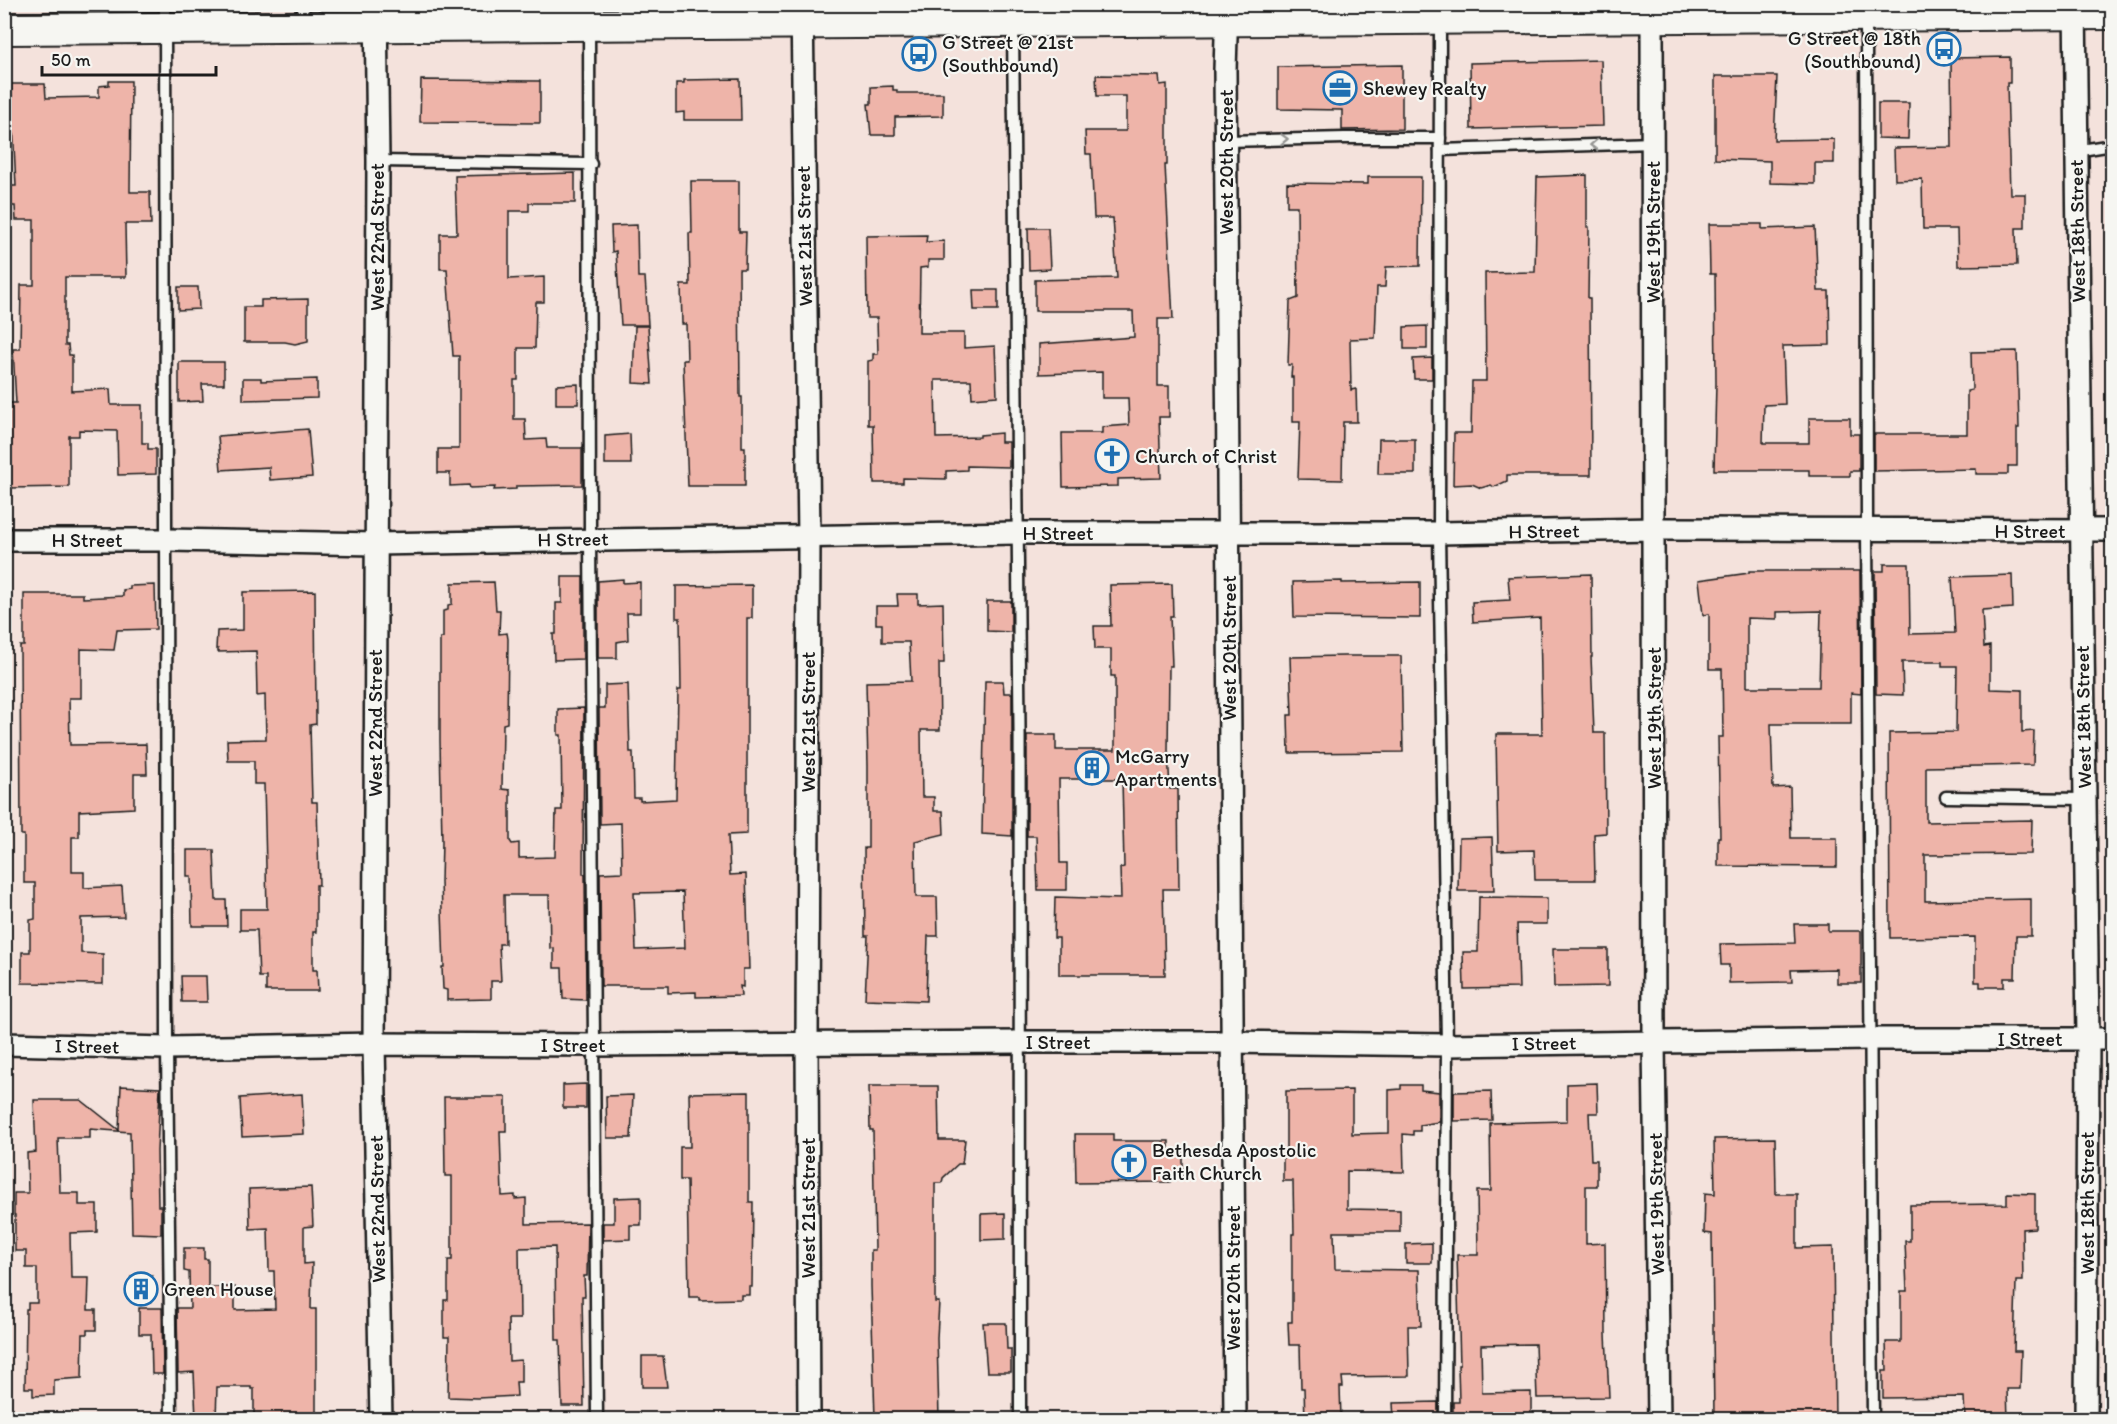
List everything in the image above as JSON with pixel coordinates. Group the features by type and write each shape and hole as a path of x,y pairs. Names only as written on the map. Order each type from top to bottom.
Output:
{"main road":[{"path":"4,29 165,16 304,15 589,15 659,20 739,19 802,14 949,18 1013,23 1057,18 1227,13 1440,19 1866,16 2075,9 2112,14"}],"street":[{"name":"West 18th Street","path":"2075,9 2088,1038 2086,1419"},
{"name":"West 20th Street","path":"1227,13 1228,532 1235,1419"},
{"name":"West 21st Street","path":"802,14 809,537 807,1044 809,1419"},
{"name":"West 22nd Street","path":"377,15 374,1044 381,1419"},
{"name":"West 19th Street","path":"1652,17 1654,1042 1659,1419"},
{"name":"H Street","path":"4,540 375,543 1019,533 1439,533 1654,529 2112,530"},
{"name":"I Street","path":"4,1044 167,1048 374,1044 1022,1042 1447,1045 1870,1039 2112,1039"}],"lane":[{"path":"589,15 590,539 597,1419"},
{"path":"165,16 168,540 167,1048 171,1419"},
{"path":"1866,16 1873,1419"},
{"path":"1440,19 1439,533 1447,1045 1445,1419"},
{"path":"1013,23 1022,1042 1020,1419"},
{"path":"1226,141 1440,138"},
{"path":"1440,150 1653,143"},
{"path":"2076,152 2112,145"},
{"path":"378,161 591,165"},
{"path":"1946,797 2085,800"},
{"path":"2086,1419 2112,1419"}],"building":[{"path":"2010,57 2010,83 2007,83 2010,194 2025,194 2025,228 2016,228 2017,265 1958,266 1957,229 1923,229 1922,179 1895,180 1894,148 1952,147 1951,58"},
{"path":"1601,60 1603,126 1471,129 1470,63"},
{"name":"Shewey Realty","path":"1402,65 1402,129 1342,130 1342,110 1278,109 1278,67"},
{"path":"1096,75 1159,76 1160,85 1167,84 1167,165 1165,165 1173,319 1158,319 1158,386 1169,386 1169,417 1159,417 1161,478 1118,479 1118,486 1063,487 1062,433 1102,433 1102,427 1129,425 1128,398 1102,398 1102,372 1039,374 1039,344 1134,337 1133,311 1035,311 1035,280 1117,278 1113,218 1094,218 1091,154 1086,154 1085,131 1126,131 1126,96 1097,96"},
{"path":"1715,76 1777,76 1774,140 1834,139 1834,163 1815,163 1815,184 1770,183 1770,161 1715,159"},
{"path":"740,79 741,120 684,120 684,112 676,113 676,83 684,83 684,80"},
{"path":"421,80 540,81 540,123 420,122"},
{"path":"109,81 131,81 130,192 150,192 151,224 125,224 126,277 65,277 65,345 68,345 69,355 72,355 72,391 110,389 111,405 142,405 142,443 148,443 148,449 156,449 156,474 118,475 117,431 79,430 79,436 69,436 69,487 9,488 9,403 16,403 13,349 20,349 21,285 34,285 34,220 16,220 15,206 9,206 8,186 16,186 11,84 45,84 46,98 99,97 99,86 109,85"},
{"path":"893,86 893,90 897,90 897,93 943,93 943,116 895,117 895,135 871,135 868,104 871,104 871,87"},
{"path":"1878,103 1909,103 1908,139 1878,138"},
{"path":"575,173 575,203 529,203 529,211 509,211 509,279 544,277 544,302 536,302 535,348 518,348 518,380 514,380 514,419 525,419 526,440 546,439 547,448 582,448 582,485 516,486 516,489 494,490 495,487 450,486 450,473 438,473 438,449 459,449 459,356 453,356 447,269 440,269 440,234 457,234 455,176"},
{"path":"1587,175 1591,475 1507,475 1507,481 1494,487 1491,485 1481,488 1472,484 1453,485 1454,433 1471,433 1472,381 1486,381 1485,273 1535,272 1537,177"},
{"path":"1368,177 1421,177 1420,266 1386,267 1385,287 1377,287 1375,338 1350,339 1351,390 1356,389 1357,422 1343,422 1342,480 1298,479 1300,422 1293,422 1292,365 1288,365 1290,301 1298,298 1297,206 1287,206 1287,183 1368,184"},
{"path":"691,181 739,181 739,232 746,232 745,269 739,269 740,397 742,397 742,447 745,447 745,486 688,486 683,360 687,360 686,324 682,324 681,285 690,285"},
{"path":"1709,224 1762,224 1762,229 1815,227 1818,291 1829,291 1830,345 1783,346 1785,404 1764,405 1763,443 1809,443 1809,418 1850,418 1850,434 1859,434 1859,471 1850,471 1850,476 1809,476 1809,470 1714,470 1715,274 1710,274"},
{"path":"637,225 638,277 645,277 648,325 621,325 616,251 612,252 611,226"},
{"path":"1028,228 1048,228 1050,269 1029,270"},
{"path":"927,235 926,242 944,241 944,260 928,260 928,267 920,268 919,333 964,333 964,348 995,346 997,396 972,398 971,380 935,380 936,438 980,437 980,435 1001,433 1001,442 1009,442 1009,467 967,466 967,470 946,471 946,479 903,478 903,483 874,483 873,425 868,425 868,361 873,360 873,354 878,354 877,318 867,318 866,236"},
{"path":"178,287 198,287 199,309 178,310"},
{"path":"973,290 998,290 998,310 974,310"},
{"path":"308,299 308,341 295,344 244,342 244,307 261,307 261,300"},
{"path":"635,326 648,326 652,384 633,383"},
{"path":"1427,326 1427,349 1404,349 1404,327"},
{"path":"2017,351 2019,428 2017,428 2017,466 2008,466 2008,474 1976,474 1976,469 1874,471 1874,434 1967,434 1967,391 1972,390 1971,352"},
{"path":"1432,358 1432,379 1414,379 1413,359"},
{"path":"179,362 224,362 224,384 202,384 203,401 179,402"},
{"path":"243,378 261,378 261,381 317,379 317,398 243,400"},
{"path":"578,384 578,404 556,404 556,385"},
{"path":"308,429 312,477 270,480 269,467 221,470 218,436"},
{"path":"630,434 631,464 605,464 605,436"},
{"path":"1379,439 1415,439 1415,474 1378,474"},
{"path":"1884,564 1909,564 1910,634 1955,633 1952,577 2012,575 2013,608 1982,610 1984,647 1990,646 1990,689 2022,690 2022,732 2034,731 2033,765 1926,767 1926,822 2032,820 2031,854 1925,855 1925,901 2031,899 2031,936 2016,936 2015,978 2004,978 2004,987 1980,987 1980,982 1975,982 1975,937 1890,938 1889,733 1956,732 1957,666 1942,666 1942,662 1902,662 1903,695 1876,694 1875,571 1884,571"},
{"path":"1749,571 1860,571 1861,694 1851,693 1851,724 1771,724 1773,788 1790,787 1791,838 1837,838 1837,867 1718,866 1718,837 1720,837 1718,737 1723,737 1722,669 1709,669 1709,614 1703,615 1699,580 1749,573","holes":["1821,611 1819,687 1747,687 1747,618 1777,619 1777,612"]},
{"path":"1591,574 1594,733 1605,733 1606,833 1594,834 1595,880 1535,880 1534,850 1498,851 1496,734 1542,734 1540,618 1473,622 1472,602 1510,600 1508,577"},
{"path":"562,577 583,577 583,659 554,660 553,634 556,634 556,603 562,603"},
{"path":"623,579 623,583 640,582 640,613 627,613 628,640 617,642 617,658 598,658 598,581"},
{"path":"1342,581 1342,583 1420,582 1420,618 1294,617 1293,582"},
{"path":"494,582 496,610 500,610 499,634 507,633 508,639 507,723 503,724 502,789 510,790 510,841 512,844 519,843 519,858 555,857 556,810 562,810 561,735 558,735 558,709 584,708 583,874 585,874 586,1000 563,999 562,968 554,968 554,948 550,949 549,895 504,895 505,944 499,944 501,981 491,981 491,999 447,1000 447,990 443,989 440,638 443,638 443,611 448,610 448,605 452,604 452,583"},
{"path":"1172,584 1173,616 1170,616 1172,666 1169,666 1168,752 1170,789 1178,789 1179,889 1163,889 1165,975 1059,975 1059,938 1054,938 1055,897 1121,899 1120,868 1124,867 1122,779 1059,779 1060,863 1067,863 1067,890 1038,890 1036,836 1027,836 1027,735 1056,735 1056,750 1115,750 1115,676 1111,676 1111,649 1095,649 1094,626 1111,626 1110,585"},
{"path":"155,585 156,629 117,630 114,650 81,649 81,698 69,698 70,745 146,744 147,774 134,774 134,808 79,811 79,837 72,837 72,872 84,872 84,888 122,886 124,917 81,918 81,953 103,954 103,984 22,983 22,952 30,952 30,920 35,919 35,883 24,883 24,835 21,835 20,646 24,646 24,594 83,594 83,598 123,596 123,590 130,589 130,586"},
{"path":"752,585 752,618 747,618 747,834 728,835 730,875 746,874 749,969 743,969 741,996 696,997 696,992 668,993 668,986 601,986 600,873 622,872 621,823 600,824 599,708 605,708 605,685 628,684 634,798 640,798 640,801 676,799 678,690 681,690 680,618 676,618 676,586","holes":["683,892 685,948 636,950 634,893"]},
{"path":"315,591 316,724 310,725 312,802 317,802 319,885 316,885 313,970 317,970 318,991 266,991 266,977 259,977 257,930 240,930 240,909 267,909 264,784 254,784 254,761 228,761 227,740 266,739 265,695 257,696 256,651 218,652 216,649 217,631 243,630 243,592"},
{"path":"897,594 918,594 918,604 943,603 944,663 939,663 940,730 921,730 922,797 934,797 934,811 943,811 944,834 915,841 916,897 937,897 938,936 928,936 926,1001 865,999 868,936 865,936 864,848 868,848 866,682 911,681 909,642 882,642 882,624 876,624 876,606 898,606"},
{"path":"987,601 1011,601 1011,632 987,631"},
{"path":"1401,656 1403,752 1289,753 1288,715 1292,715 1290,657"},
{"path":"985,681 1003,681 1004,693 1012,693 1012,836 982,834"},
{"path":"1492,837 1494,891 1458,891 1459,838"},
{"path":"187,850 214,850 216,900 226,900 227,926 192,926 191,876 187,876"},
{"path":"1479,897 1547,898 1547,924 1517,924 1519,988 1464,989 1463,952 1478,952"},
{"path":"1794,924 1828,924 1828,931 1861,931 1861,983 1837,983 1837,969 1791,970 1792,982 1729,983 1729,965 1721,965 1720,944 1795,943"},
{"path":"1553,949 1608,949 1608,986 1554,987"},
{"path":"181,976 206,976 207,1002 182,1002"},
{"path":"1597,1083 1598,1113 1589,1113 1591,1160 1597,1160 1597,1186 1586,1186 1586,1244 1605,1243 1609,1397 1537,1398 1535,1344 1481,1345 1482,1393 1531,1392 1531,1414 1525,1415 1525,1419 1453,1419 1453,1402 1459,1402 1458,1365 1460,1365 1457,1255 1478,1255 1477,1191 1491,1191 1490,1123 1567,1121 1567,1084"},
{"path":"586,1084 586,1108 563,1108 563,1085"},
{"path":"1401,1085 1421,1085 1421,1090 1439,1092 1439,1122 1420,1125 1420,1131 1413,1131 1413,1135 1403,1134 1404,1172 1347,1171 1347,1209 1400,1210 1400,1232 1334,1232 1335,1269 1419,1270 1421,1326 1408,1326 1409,1376 1342,1377 1341,1419 1305,1419 1304,1388 1301,1388 1300,1345 1289,1345 1288,1322 1292,1322 1292,1234 1294,1234 1293,1181 1283,1181 1283,1151 1286,1151 1286,1091 1352,1090 1352,1134 1389,1133 1389,1090 1401,1089"},
{"path":"121,1086 160,1088 157,1151 161,1234 132,1233 130,1132 90,1129 90,1138 58,1138 60,1193 79,1193 79,1205 97,1205 97,1232 70,1233 71,1278 89,1278 88,1310 96,1310 96,1330 87,1330 87,1334 83,1334 82,1378 54,1380 54,1395 33,1396 33,1388 25,1388 26,1309 28,1309 28,1303 37,1303 37,1268 26,1268 26,1251 15,1251 14,1193 28,1193 27,1153 36,1152 34,1100 81,1100 119,1130"},
{"path":"869,1086 938,1086 939,1140 965,1140 962,1164 958,1164 943,1178 942,1183 935,1183 935,1302 939,1302 937,1338 939,1419 875,1419 871,1286 871,1250 875,1250 873,1130 870,1130"},
{"path":"1491,1091 1492,1120 1454,1121 1454,1092"},
{"path":"749,1092 749,1202 753,1202 752,1287 749,1287 749,1295 741,1295 741,1299 700,1300 700,1297 689,1297 687,1180 680,1180 680,1147 690,1147 689,1093"},
{"path":"302,1094 304,1134 242,1137 240,1098"},
{"path":"633,1095 631,1138 607,1138 606,1096"},
{"path":"444,1097 506,1097 506,1131 500,1131 502,1196 515,1195 515,1199 526,1198 526,1224 588,1223 587,1276 584,1276 585,1296 582,1296 584,1406 562,1406 560,1340 556,1340 555,1247 519,1248 520,1319 508,1319 509,1361 521,1360 521,1382 516,1382 517,1396 448,1397 449,1337 444,1337 444,1300 448,1300 448,1260 452,1260 452,1176 445,1176"},
{"name":"Bethesda Apostolic Faith Church","path":"1075,1134 1113,1134 1113,1141 1169,1141 1169,1150 1183,1149 1183,1175 1170,1175 1170,1182 1076,1183"},
{"path":"1775,1138 1776,1194 1797,1194 1797,1248 1833,1247 1835,1419 1714,1419 1712,1234 1704,1233 1705,1193 1715,1194 1714,1139"},
{"path":"311,1187 313,1226 304,1227 304,1264 312,1263 311,1309 316,1309 316,1419 254,1419 254,1389 251,1387 217,1387 216,1419 196,1419 194,1372 178,1373 177,1308 190,1308 189,1272 184,1271 184,1248 204,1248 204,1259 208,1259 208,1287 235,1287 235,1310 275,1309 274,1271 269,1271 268,1228 250,1229 249,1189"},
{"path":"2007,1193 2035,1194 2035,1228 2022,1229 2023,1281 2016,1281 2014,1351 2021,1351 2020,1389 2007,1389 2008,1419 1965,1419 1964,1397 1883,1398 1883,1371 1887,1371 1886,1342 1901,1342 1901,1291 1907,1291 1905,1241 1910,1241 1910,1205 2007,1204"},
{"path":"641,1197 641,1225 630,1225 630,1239 603,1240 603,1223 614,1223 614,1198"},
{"path":"1005,1213 1005,1239 981,1240 981,1214"},
{"path":"1432,1243 1432,1263 1406,1263 1406,1244"},
{"name":"Green House","path":"152,1276 151,1302 131,1302 131,1277"},
{"path":"139,1308 162,1308 163,1374 152,1374 151,1334 139,1334"},
{"path":"983,1323 1006,1323 1007,1349 1011,1349 1011,1372 987,1372"},
{"path":"642,1356 663,1356 667,1387 642,1387"},
{"path":"1438,1402 1438,1419 1394,1419 1393,1403"}],"place":[{"name":"G Street @ 18th (Southbound)","path":"1944,49"},
{"name":"G Street @ 21st (Southbound)","path":"919,54"},
{"name":"Shewey Realty","path":"1340,88"},
{"name":"Church of Christ","path":"1112,456"},
{"name":"McGarry Apartments","path":"1092,768"},
{"name":"Bethesda Apostolic Faith Church","path":"1129,1162"},
{"name":"Green House","path":"141,1289"}]}
